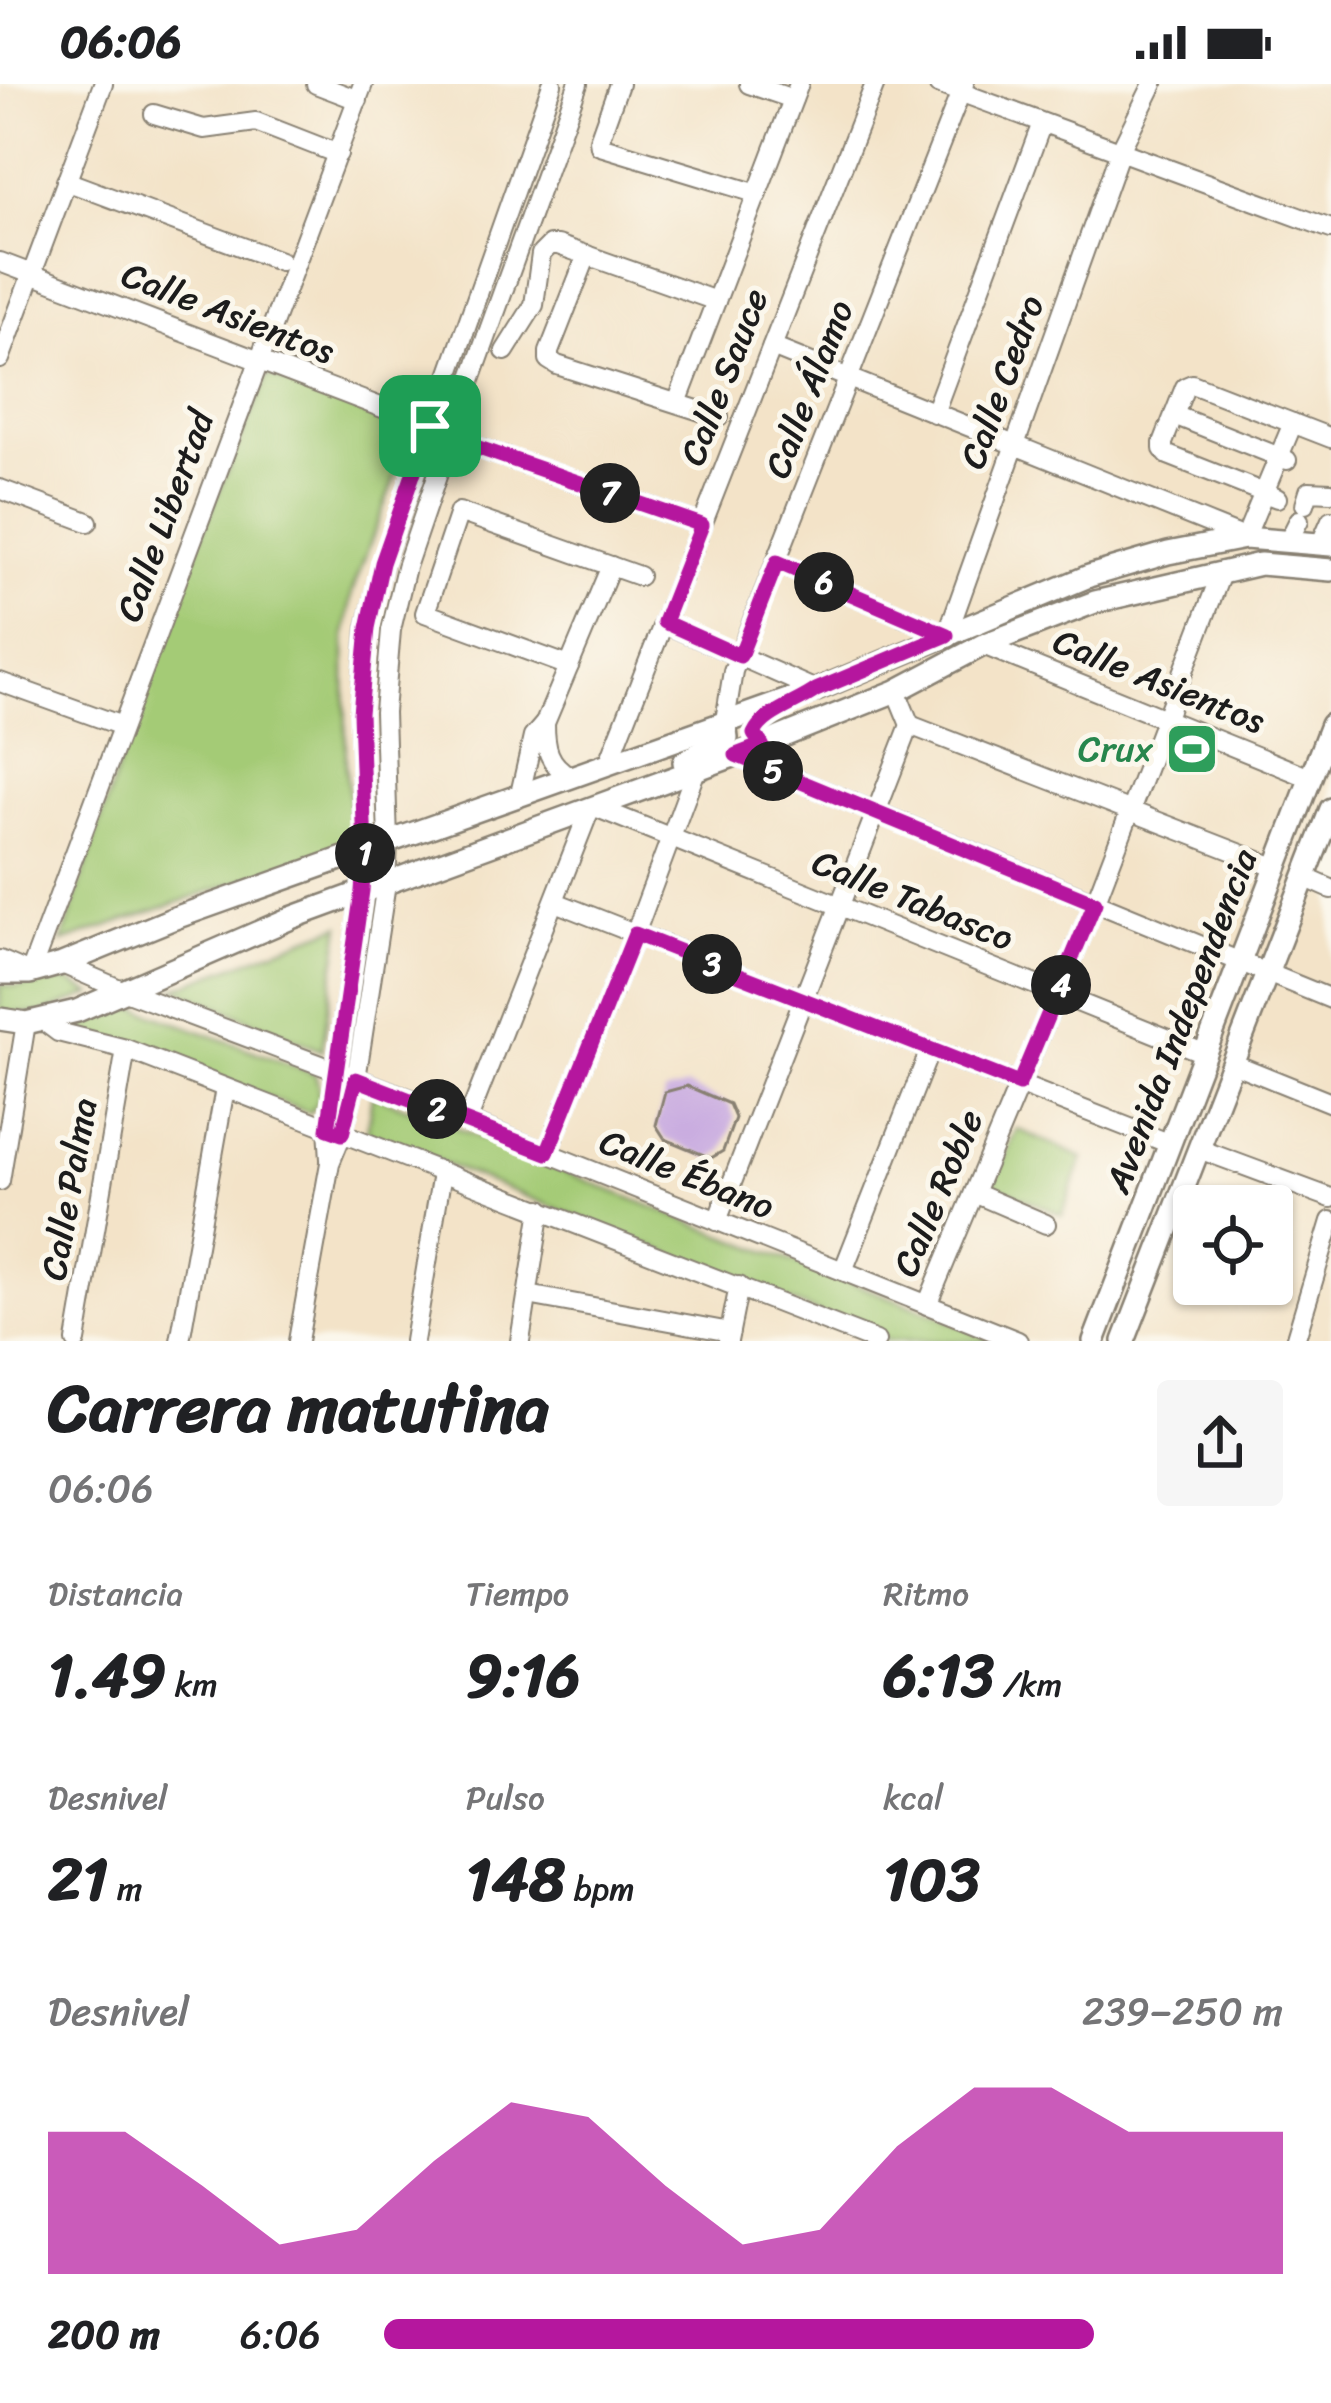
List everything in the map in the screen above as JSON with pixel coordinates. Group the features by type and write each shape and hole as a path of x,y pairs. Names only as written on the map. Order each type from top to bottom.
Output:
{"main road":[{"path":"0,973 31,973 62,964 172,920 816,690 1089,576 1168,553 1252,539 1326,545"},
{"path":"0,1019 33,1022 77,1011 362,891 762,745 896,691 983,646 1095,602 1260,564 1331,570"},
{"path":"762,745 754,734 757,726 816,690"},
{"path":"638,791 727,738 725,721"},
{"name":"Avenida Independencia","path":"1094,1341 1331,725"},
{"name":"Avenida Independencia","path":"1124,1341 1331,809"}],"street":[{"path":"0,359 103,84"},
{"path":"316,84 360,92"},
{"path":"298,1341 335,1131 335,1071 362,891 360,713 368,628 382,563 552,84"},
{"path":"335,1131 356,1079 386,884 383,712 391,630 406,567 450,438 578,84"},
{"path":"619,84 600,146 758,194"},
{"path":"677,404 796,92 749,84"},
{"name":"Calle Sauce","path":"609,762 875,84"},
{"path":"938,84 962,88 1331,229"},
{"name":"Calle Cedro","path":"947,635 1120,151 1153,84"},
{"name":"Calle Álamo","path":"725,721 729,684 962,88"},
{"name":"Calle Libertad","path":"31,973 360,92"},
{"path":"154,114 205,129 256,122 338,154"},
{"path":"934,413 1042,122"},
{"path":"66,181 280,261"},
{"path":"476,370 519,345 537,324 550,266 565,248 716,301"},
{"path":"587,255 549,360 719,416"},
{"name":"Calle Asientos","path":"0,262 260,359 450,438 702,525"},
{"path":"772,347 1252,539 1274,494 1293,423"},
{"path":"1304,505 1163,449 1185,386 1192,384 1331,438"},
{"path":"1174,416 1285,459"},
{"path":"1285,459 1304,440 1331,451"},
{"path":"0,489 88,522"},
{"path":"1288,542 1304,505 1331,492"},
{"path":"569,666 424,614 460,512 639,576"},
{"path":"1326,545 1331,520"},
{"path":"777,562 947,635"},
{"path":"520,794 533,737 545,723 611,566"},
{"name":"Calle Roble","path":"927,1305 1095,903 1222,571"},
{"path":"664,622 816,690"},
{"name":"Calle Asientos","path":"983,646 1310,778"},
{"path":"0,682 122,726"},
{"path":"717,1221 910,725 896,691"},
{"path":"545,723 549,756 570,776"},
{"path":"910,725 1277,868"},
{"path":"736,755 1331,999"},
{"path":"547,1153 696,770"},
{"path":"467,1122 592,808"},
{"name":"Calle Tabasco","path":"592,808 1206,1054"},
{"path":"1304,877 1331,889"},
{"path":"555,902 1168,1142"},
{"path":"0,960 31,973"},
{"name":"Calle Ébano","path":"62,964 1018,1341"},
{"path":"0,1181 33,1022 126,1049 541,1209 739,1286 833,1333 876,1341"},
{"name":"Calle Palma","path":"76,1341 126,1049"},
{"path":"843,1271 931,1050"},
{"path":"1232,1063 1331,1102"},
{"path":"180,1341 226,1088"},
{"path":"1199,1149 1331,1198"},
{"path":"414,1341 442,1173"},
{"path":"974,1193 1046,1224"},
{"path":"520,1341 541,1209"},
{"path":"1295,1341 1331,1221"},
{"path":"528,1295 729,1336 739,1286"}],"green space":[{"path":"268,375 412,431 352,592 345,635 346,772 354,834 348,842 325,852 62,942 126,742 212,508"},
{"path":"341,925 322,1051 175,988"},
{"path":"69,981 92,994 41,1014 0,1012 0,984 16,987"},
{"path":"131,1006 315,1074 316,1103 310,1113 75,1028"},
{"path":"372,1094 995,1341 889,1341 367,1133"},
{"path":"1017,1129 1083,1158 1062,1215 993,1184"}],"building":[{"path":"687,1086 729,1104 735,1118 723,1151 711,1158 665,1139 656,1125 665,1092"}],"place":[{"name":"Crux","path":"1192,749"}],"route":[{"path":"430,426 450,438 702,525 664,622 740,656 777,562 947,635 816,690 763,720 754,734 762,745 736,755 1095,903 1019,1084 635,934 547,1153 356,1079 342,1134 328,1129 362,891 360,713 368,628 382,563 430,426"}]}
